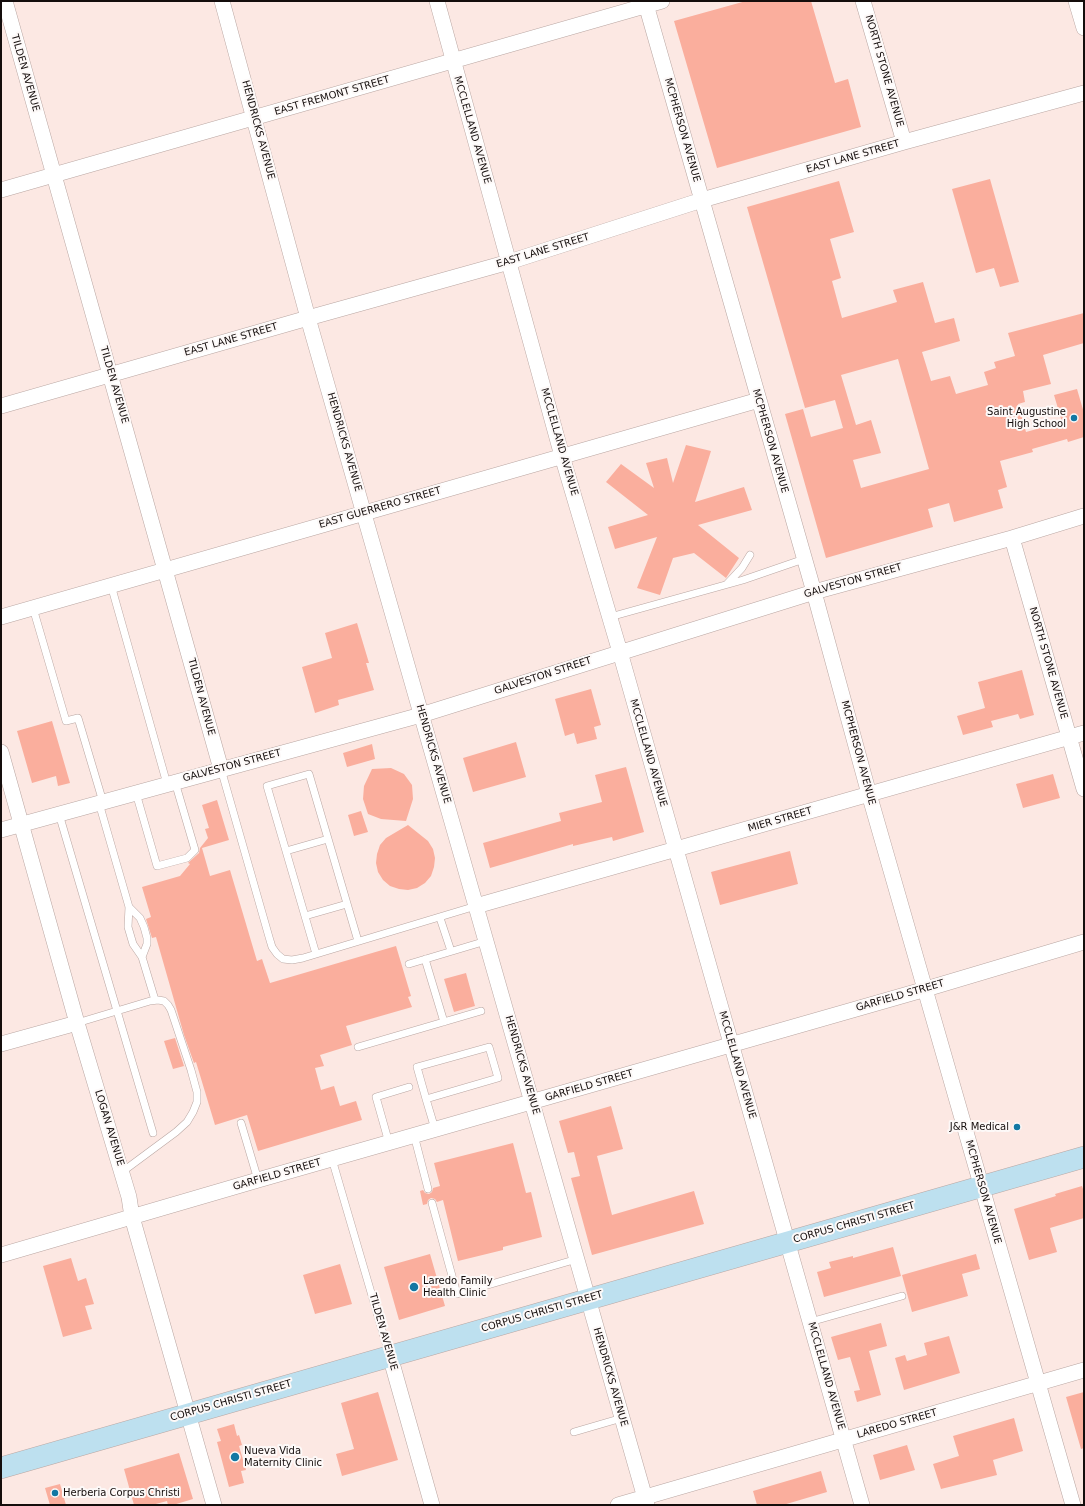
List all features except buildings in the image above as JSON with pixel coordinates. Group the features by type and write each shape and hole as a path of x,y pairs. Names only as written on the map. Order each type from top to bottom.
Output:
{"main road":[{"name":"CORPUS CHRISTI STREET","path":"1,1468 1084,1156"}],"street":[{"name":"TILDEN AVENUE","path":"5,1 166,569 221,769"},
{"name":"HENDRICKS AVENUE","path":"222,1 255,118 308,318 646,1501"},
{"name":"MCCLELLAND AVENUE","path":"437,1 562,456 610,617 862,1505"},
{"name":"EAST FREMONT STREET","path":"1,190 255,118 646,3 662,1"},
{"name":"NORTH STONE AVENUE","path":"863,1 904,142"},
{"path":"1076,1 1084,28"},
{"name":"MCPHERSON AVENUE","path":"646,3 814,592 869,794 926,989 1037,1384 1073,1505"},
{"name":"EAST LANE STREET","path":"1,406 509,262 702,200 904,142 1084,93"},
{"name":"EAST GUERRERO STREET","path":"1,617 758,400"},
{"name":"GALVESTON STREET","path":"1,830 422,715 814,592 1012,538 1084,516"},
{"name":"NORTH STONE AVENUE","path":"1012,538 1084,789"},
{"name":"MIER STREET","path":"476,906 1084,733"},
{"name":"LOGAN AVENUE","path":"1,752 77,1023 122,1172 129,1197 132,1217 214,1505"},
{"name":"GARFIELD STREET","path":"1,1255 926,989 1084,942"},
{"path":"1,1044 77,1023"},
{"name":"TILDEN AVENUE","path":"390,1356 432,1505"},
{"name":"LAREDO STREET","path":"618,1505 646,1501 844,1440 1084,1370"}],"lane":[{"path":"727,584 742,568 750,555"},
{"path":"610,617 727,584 804,559"},
{"path":"111,585 171,783 195,850 187,858 158,866 136,793"},
{"path":"33,608 66,721 78,718 129,907 128,920 130,932 135,949 142,957 155,1000"},
{"path":"221,769 272,948 283,959 292,960 316,954 476,906"},
{"path":"316,954 267,786 309,774 358,941"},
{"path":"59,814 153,1133"},
{"path":"286,852 328,839"},
{"path":"305,916 347,904"},
{"path":"129,907 140,918 147,938 147,944 142,957"},
{"path":"440,918 451,951"},
{"path":"409,964 486,941"},
{"path":"425,959 444,1022"},
{"path":"77,1023 155,1000 164,1001 171,1010 191,1070 197,1092 197,1102 187,1122 176,1132 122,1172"},
{"path":"358,1047 481,1012"},
{"path":"426,1099 498,1078 489,1047 417,1067 426,1099 436,1129"},
{"path":"388,1143 376,1097 409,1087"},
{"path":"241,1123 258,1180"},
{"path":"414,1136 428,1189"},
{"name":"TILDEN AVENUE","path":"332,1159 390,1356"},
{"path":"432,1203 457,1294 577,1259"},
{"path":"810,1322 902,1296"},
{"path":"574,1432 622,1418"}],"place":[{"name":"Saint Augustine High School","path":"1074,418"},
{"name":"J&R Medical","path":"1017,1127"},
{"name":"Laredo Family Health Clinic","path":"414,1287"},
{"name":"Nueva Vida Maternity Clinic","path":"235,1457"},
{"name":"Herberia Corpus Christi","path":"55,1493"}]}
